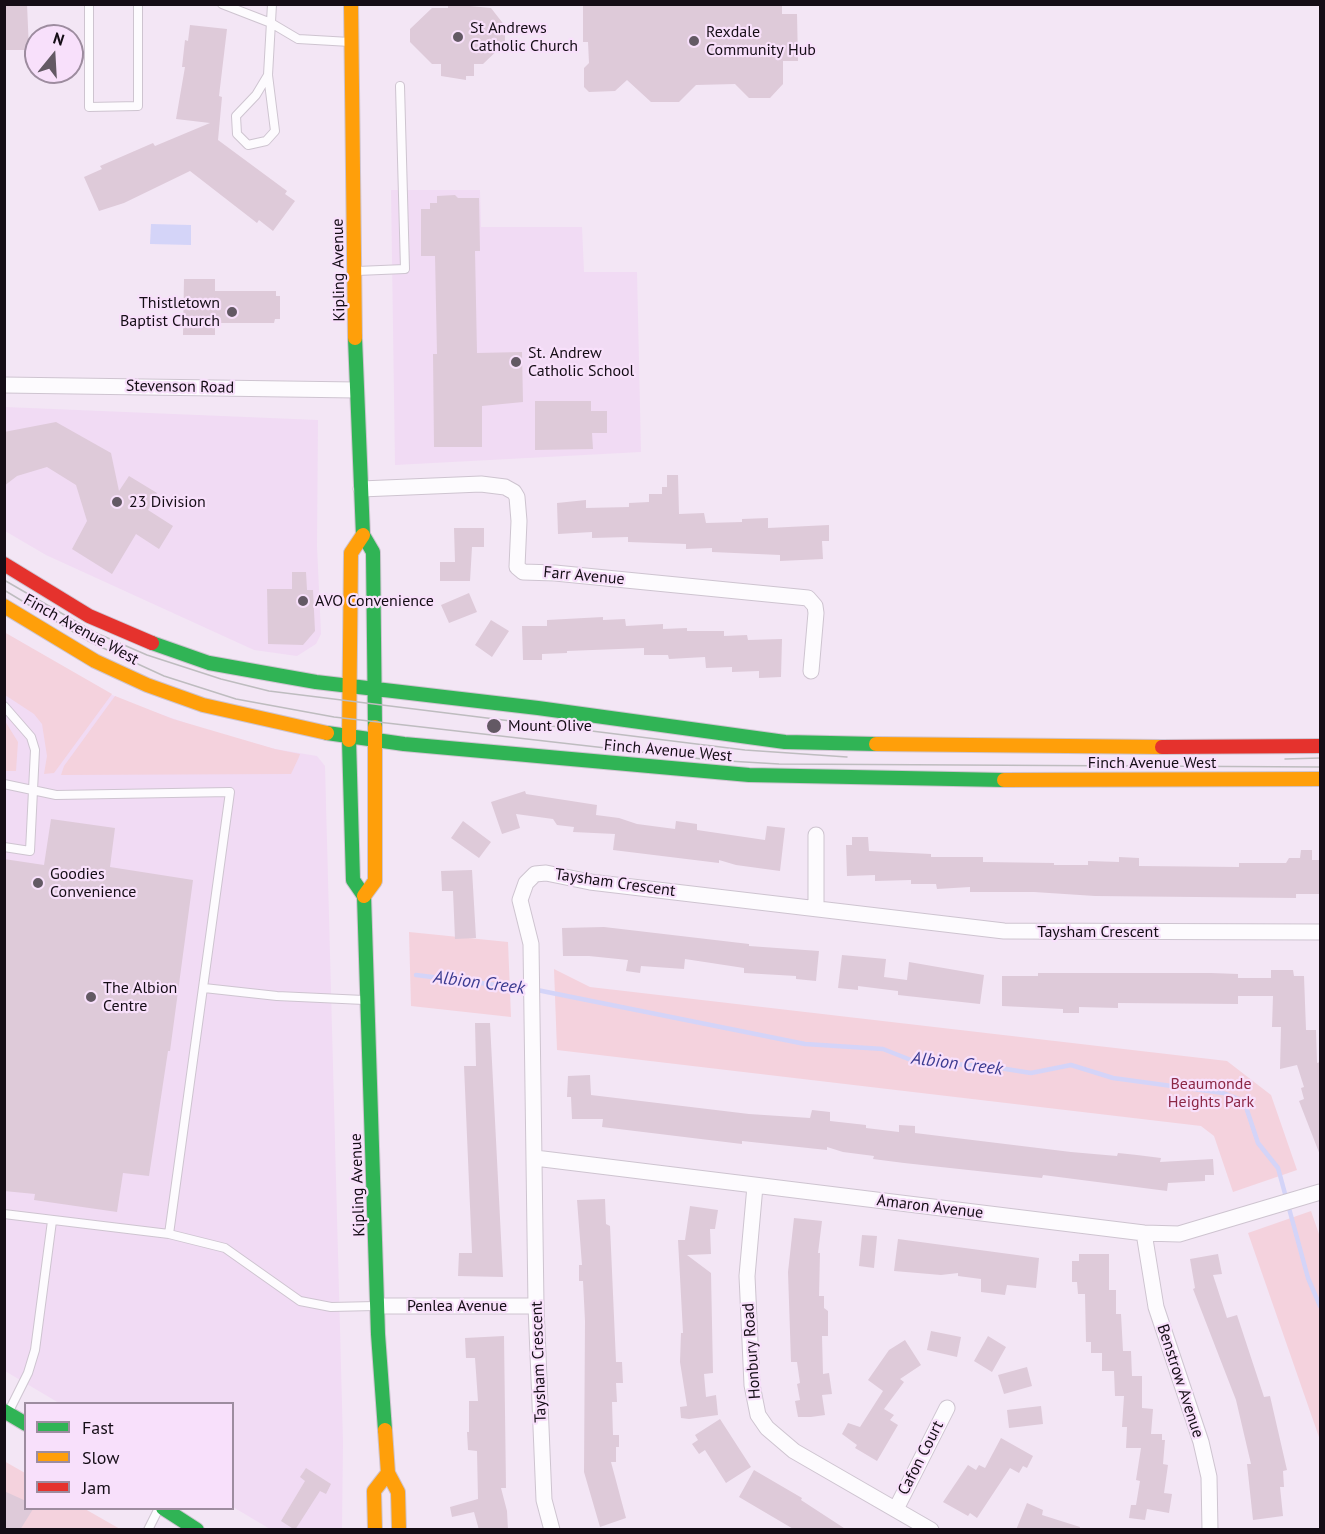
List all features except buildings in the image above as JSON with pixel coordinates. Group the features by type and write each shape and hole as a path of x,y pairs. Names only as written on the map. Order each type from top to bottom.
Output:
{"main road":[{"name":"Kipling Avenue","path":"351,4 356,390 363,536 373,552 375,690 375,881 363,896"},
{"name":"Kipling Avenue","path":"363,536 351,553 348,687 353,880 363,896 369,1000 378,1306 388,1473 398,1492 399,1530"},
{"name":"Finch Avenue West","path":"4,564 89,616 178,653 243,670 348,687 538,708 785,742 1023,747 1320,746"},
{"name":"Finch Avenue West","path":"4,606 95,661 147,685 234,714 374,740 749,775 933,780 1320,779"},
{"path":"6,1412 24,1423"},
{"path":"375,1530 375,1491 388,1473"},
{"path":"163,1510 197,1530"}],"street":[{"name":"Stevenson Road","path":"4,385 356,390"},
{"name":"Farr Avenue","path":"361,489 481,484 505,487 514,492 517,497 519,521 517,567 523,572 555,573 808,598 815,606 816,613 811,671"},
{"path":"816,836 816,907"},
{"name":"Taysham Crescent","path":"552,1530 544,1500 537,1306 531,944 520,900 526,883 535,874 546,873 590,882 816,907 1004,932 1320,932"},
{"name":"Amaron Avenue","path":"535,1158 1144,1233 1179,1234 1320,1192"},
{"name":"Honbury Road","path":"755,1186 747,1276 752,1385 758,1415 767,1428 794,1451 931,1530"},
{"name":"Benstrow Avenue","path":"1144,1233 1156,1307 1201,1442 1209,1477 1210,1530"},
{"name":"Penlea Avenue","path":"378,1306 537,1306"},
{"name":"Cafon Court","path":"896,1509 947,1408"}],"lane":[{"path":"89,4 89,107 138,106 138,4"},
{"path":"222,4 271,23 298,39 353,42"},
{"path":"268,75 256,95 236,116 237,134 248,145 266,141 275,131 268,75 272,4"},
{"path":"355,271 405,269 400,86"},
{"path":"4,706 31,737 34,750 30,851 4,847"},
{"path":"4,784 56,795 230,792 169,1234"},
{"path":"204,988 277,996 369,1000"},
{"path":"4,1214 169,1234 225,1248 300,1301 331,1307 378,1306"},
{"path":"6,1412 28,1373 35,1350 52,1221"},
{"path":"148,1530 160,1510"}],"shaded area":[{"name":"St. Andrew Catholic School","path":"391,190 480,190 481,227 582,227 584,272 637,272 641,452 395,465"},
{"path":"5,407 318,420 317,546 321,634 316,644 297,656 254,650 46,555 5,531"},
{"path":"4,632 103,691 140,707 206,730 275,749 317,756 325,766 343,1442 342,1529 270,1529 234,1508 234,1402 57,1402 5,1371"}],"green space":[{"path":"4,632 112,694 54,773 44,774 47,756 42,724 34,714 5,695"},
{"path":"115,696 173,719 275,749 300,754 291,774 61,775 64,766"},
{"path":"5,721 18,742 16,771 5,771"},
{"path":"409,932 508,942 511,1017 411,1006"},
{"name":"Beaumonde Heights Park","path":"554,969 590,987 1227,1061 1271,1095 1297,1170 1233,1192 1214,1136 1201,1126 557,1050"},
{"path":"1311,1211 1320,1237 1320,1440 1248,1233"},
{"path":"4,1461 24,1472 24,1510 87,1510 120,1529 5,1529"}],"water":[{"path":"151,224 191,225 191,245 150,244"}],"waterway":[{"name":"Albion Creek","path":"416,975 537,990 805,1044 883,1049 916,1062 987,1066 1031,1073 1071,1065 1113,1078 1223,1093 1244,1101 1258,1143 1278,1168 1308,1278 1320,1306"}],"tram line":[{"path":"4,580 94,632 147,655 221,679 269,691 745,750 847,757"},
{"path":"4,590 90,642 164,676 236,699 334,717 711,760 779,764 1320,767"},
{"path":"1285,759 1320,758"}],"traffic: fast":[{"path":"355,338 363,535 373,552 375,727"},
{"path":"152,643 209,663 316,682 538,708 785,742 876,744"},
{"path":"327,733 404,744 749,775 1004,780"},
{"path":"349,740 353,880 364,896 378,1334 385,1430"},
{"path":"4,1411 24,1423"},
{"path":"166,1510 197,1530"}],"traffic: slow":[{"path":"351,4 355,338"},
{"path":"349,740 351,553 363,535"},
{"path":"4,606 95,661 147,685 203,705 327,733"},
{"path":"364,896 375,881 375,727"},
{"path":"876,744 1162,747"},
{"path":"1004,780 1320,779"},
{"path":"385,1430 388,1473 398,1492 399,1530"},
{"path":"375,1530 374,1491 388,1473"}],"traffic: jam":[{"path":"4,564 89,616 152,643"},
{"path":"1162,747 1320,746"}],"place":[{"name":"St Andrews Catholic Church","path":"458,37"},
{"name":"Rexdale Community Hub","path":"694,41"},
{"name":"Thistletown Baptist Church","path":"232,312"},
{"name":"St. Andrew Catholic School","path":"516,362"},
{"name":"23 Division","path":"117,502"},
{"name":"AVO Convenience","path":"303,601"},
{"name":"Mount Olive","path":"494,726"},
{"name":"Goodies Convenience","path":"38,883"},
{"name":"The Albion Centre","path":"91,997"}]}
